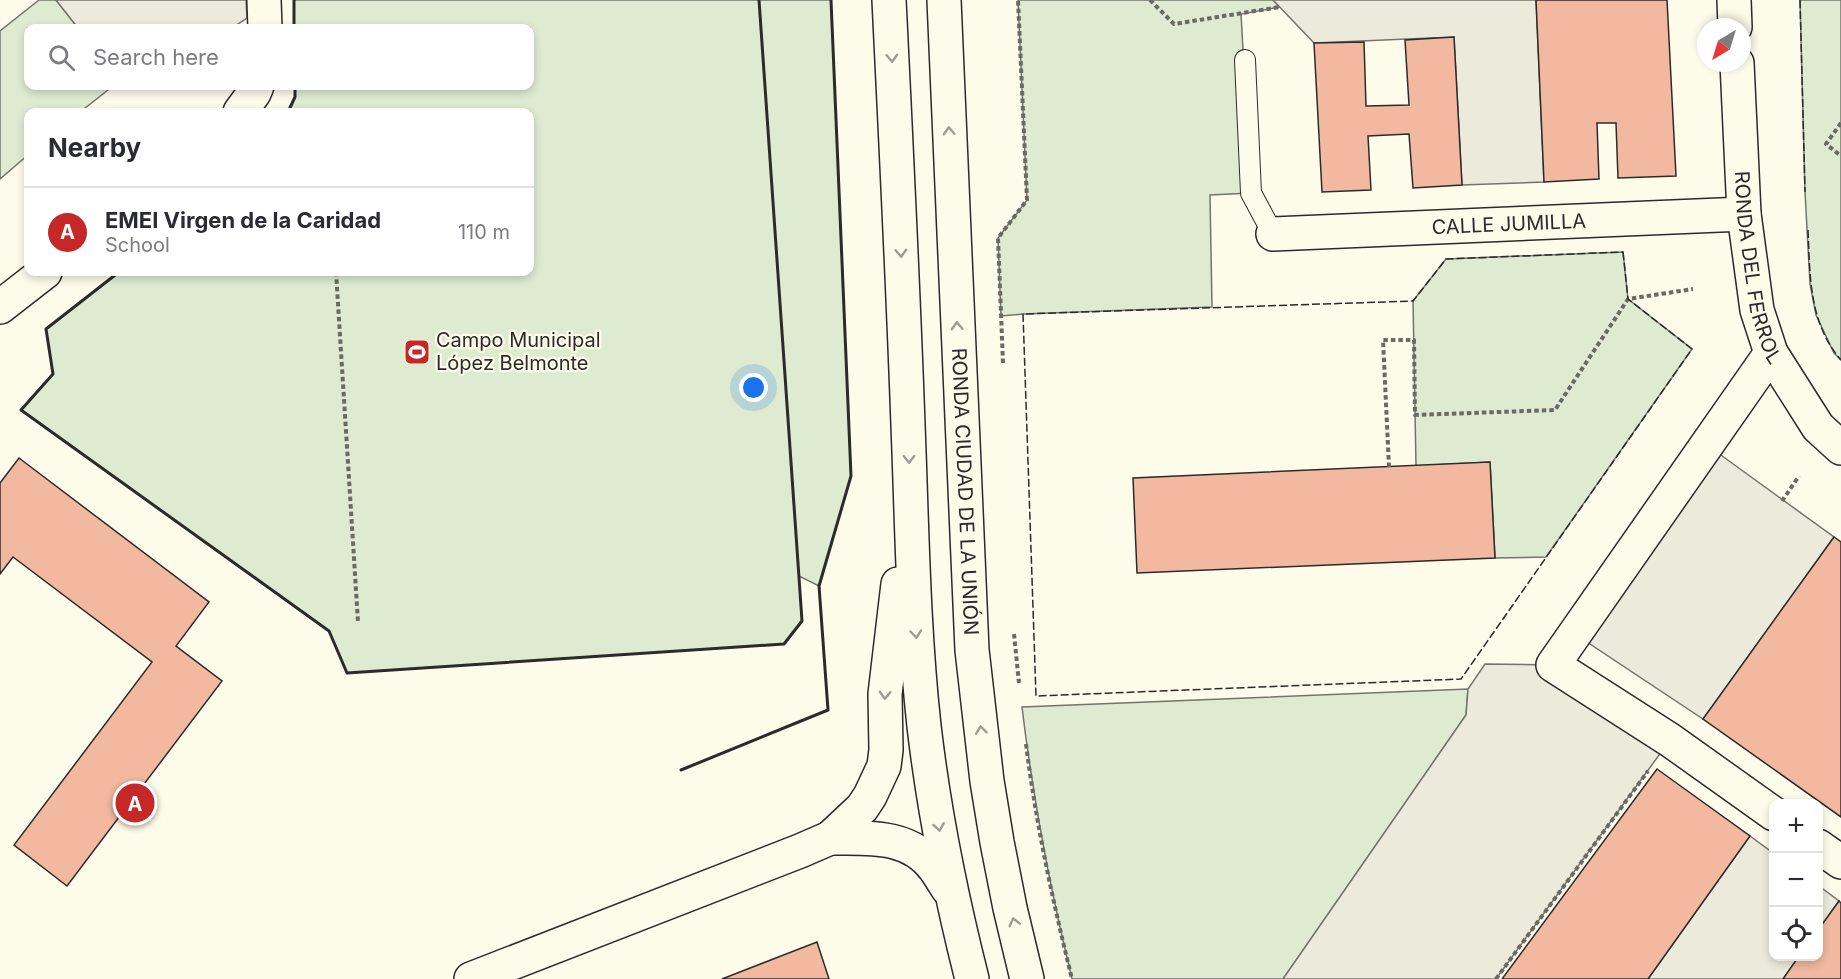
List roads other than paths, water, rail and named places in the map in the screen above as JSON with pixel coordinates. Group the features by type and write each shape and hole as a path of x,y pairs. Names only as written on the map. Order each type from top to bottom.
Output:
{"main road":[{"path":"264,0 265,24"},
{"path":"889,0 914,607 924,725 932,790 972,979"},
{"name":"RONDA CIUDAD DE LA UNIÓN","path":"944,0 972,650 995,832 1010,908 1028,979"},
{"path":"1734,0 1735,18"},
{"name":"RONDA DEL FERROL","path":"1737,72 1744,214 1756,310 1771,353 1818,427 1841,448"},
{"path":"243,108 256,90"},
{"name":"CALLE JUMILLA","path":"1273,234 1744,214"},
{"path":"0,307 40,276"},
{"path":"1769,811 1670,740 1553,665 1771,353"},
{"path":"471,979 830,838 862,808 884,766 885,694 909,491"},
{"path":"830,838 871,837 900,842 925,858 935,868 953,897"},
{"path":"1823,849 1841,862"}],"lane":[{"path":"1245,60 1251,193 1273,234"}],"place":[{"name":"Campo Municipal López Belmonte","path":"417,352"},
{"name":"EMEI Virgen de la Caridad","path":"135,803"}]}
